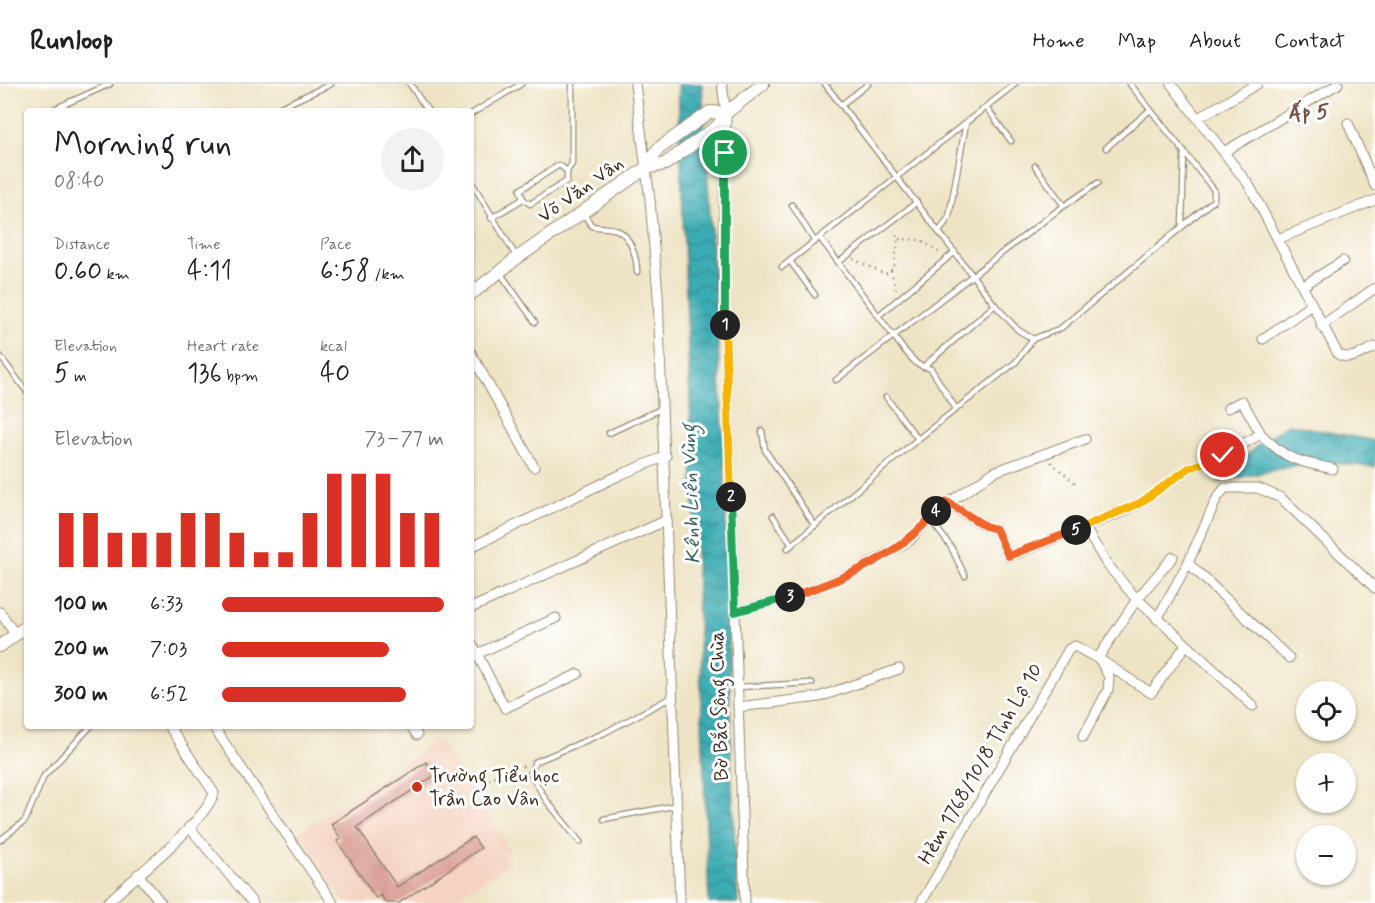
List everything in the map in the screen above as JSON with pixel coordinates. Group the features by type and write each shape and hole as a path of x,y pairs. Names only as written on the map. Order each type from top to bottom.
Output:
{"street":[{"path":"635,84 646,168 658,295 666,456 669,640 674,696 680,903"},
{"name":"Bờ Bắc Sông Chùa","path":"722,84 726,113 723,264 745,903"},
{"path":"646,168 658,149 710,112 726,113 763,84"},
{"path":"1171,84 1249,185 1304,285 1321,326 1338,354 1344,358 1375,347"},
{"path":"1198,118 1257,84"},
{"path":"1224,152 1338,84"},
{"name":"Võ Văn Vân","path":"474,292 517,258 646,168 665,164 718,126 726,113"},
{"path":"1348,123 1375,186"},
{"path":"1278,239 1375,200"},
{"path":"1304,285 1343,261"},
{"path":"1321,326 1375,288"},
{"path":"1263,339 1311,304"},
{"path":"474,358 534,466"},
{"path":"1228,408 1242,401 1261,434 1278,452 1294,460 1333,469"},
{"path":"947,502 985,526 996,529 1008,556 1115,516 1140,503 1189,468 1223,455 1261,434"},
{"path":"735,612 810,591 856,571 909,541 947,502 994,472 1085,439"},
{"path":"474,546 622,474 666,456"},
{"path":"1157,619 1188,563 1223,490 1252,487 1268,491 1288,503 1375,588"},
{"path":"474,607 667,520"},
{"path":"1084,526 1106,563 1137,599 1252,706"},
{"path":"1099,659 1137,599 1173,556"},
{"path":"1188,563 1289,658"},
{"path":"0,612 15,634"},
{"path":"477,654 556,618"},
{"path":"0,646 24,628"},
{"path":"1099,659 1151,693 1186,645"},
{"name":"Hẻm 1768/10/8 Tỉnh Lộ 10","path":"921,903 1069,649 1075,646 1099,659"},
{"path":"474,648 505,708 579,675"},
{"path":"1083,737 1108,690 1109,677 1099,659"},
{"path":"738,707 819,697 899,669"},
{"path":"107,903 189,827 211,803 214,793 171,729"},
{"path":"215,729 333,903"},
{"path":"413,729 417,735"},
{"path":"189,827 253,903"},
{"path":"138,874 161,903"}],"lane":[{"path":"58,108 110,84"},
{"path":"279,108 331,84"},
{"path":"410,84 426,108"},
{"path":"474,112 521,84"},
{"path":"567,171 559,165 520,190 523,199 530,204 567,181 567,171 572,164 572,84"},
{"path":"825,84 995,305 1017,330 1033,339"},
{"path":"841,105 868,84"},
{"path":"1004,84 1009,89"},
{"path":"782,267 1015,84"},
{"path":"773,516 790,547 918,439 1016,362 1033,339 1060,328 1214,200 1214,190 1130,84"},
{"path":"986,107 1011,141"},
{"path":"1106,148 1150,110"},
{"path":"939,232 949,217 966,123"},
{"path":"1182,227 1184,152"},
{"path":"1035,166 1064,206"},
{"path":"836,380 893,334 1098,183"},
{"path":"474,187 517,258"},
{"path":"491,218 523,199"},
{"path":"839,262 917,202"},
{"path":"792,205 815,242"},
{"path":"583,213 592,226 617,230 628,240 637,261 637,272"},
{"path":"820,238 910,357 923,367 931,369 956,409"},
{"path":"879,315 955,252"},
{"path":"790,261 815,296"},
{"path":"499,272 535,322"},
{"path":"923,367 995,305"},
{"path":"0,356 24,383"},
{"path":"886,397 918,439"},
{"path":"609,433 663,408"},
{"path":"762,431 765,450 815,526"},
{"path":"930,519 951,547 965,576"},
{"path":"738,687 812,682"},
{"path":"580,842 546,800 530,773 535,762 604,733 674,696"},
{"path":"0,840 26,821 44,776 88,729"},
{"path":"604,819 678,805"}],"path":[{"path":"848,255 885,274 891,270 898,254 898,239 890,223"},
{"path":"898,239 921,240 937,249 944,261"},
{"path":"891,270 900,297"},
{"path":"1049,451 1048,458 1075,483"},
{"path":"479,787 492,777 535,762"}],"shaded area":[{"name":"Trường Tiểu học Trần Cao Vân","path":"437,740 509,847 506,865 449,903 344,903 297,833"}],"water":[{"path":"678,84 702,84 724,444 732,785 738,903 709,903"},
{"path":"1288,424 1375,441 1375,467 1333,463 1298,465 1219,482 1258,445"}],"building":[{"path":"426,762 435,775 357,827 397,887 473,837 481,848 399,903 386,903 381,895 376,898 337,841 341,839 331,824"}],"place":[{"name":"Trường Tiểu học Trần Cao Vân","path":"417,787"}],"district":[{"name":"Ấp 5","path":"1309,112"}],"route":[{"path":"725,153 723,264 735,612 810,591 856,571 909,541 947,502 985,526 996,529 1008,556 1115,516 1140,503 1189,468 1223,455"}],"water label":[{"name":"Kênh Liên Vùng","path":"691,494"}]}
